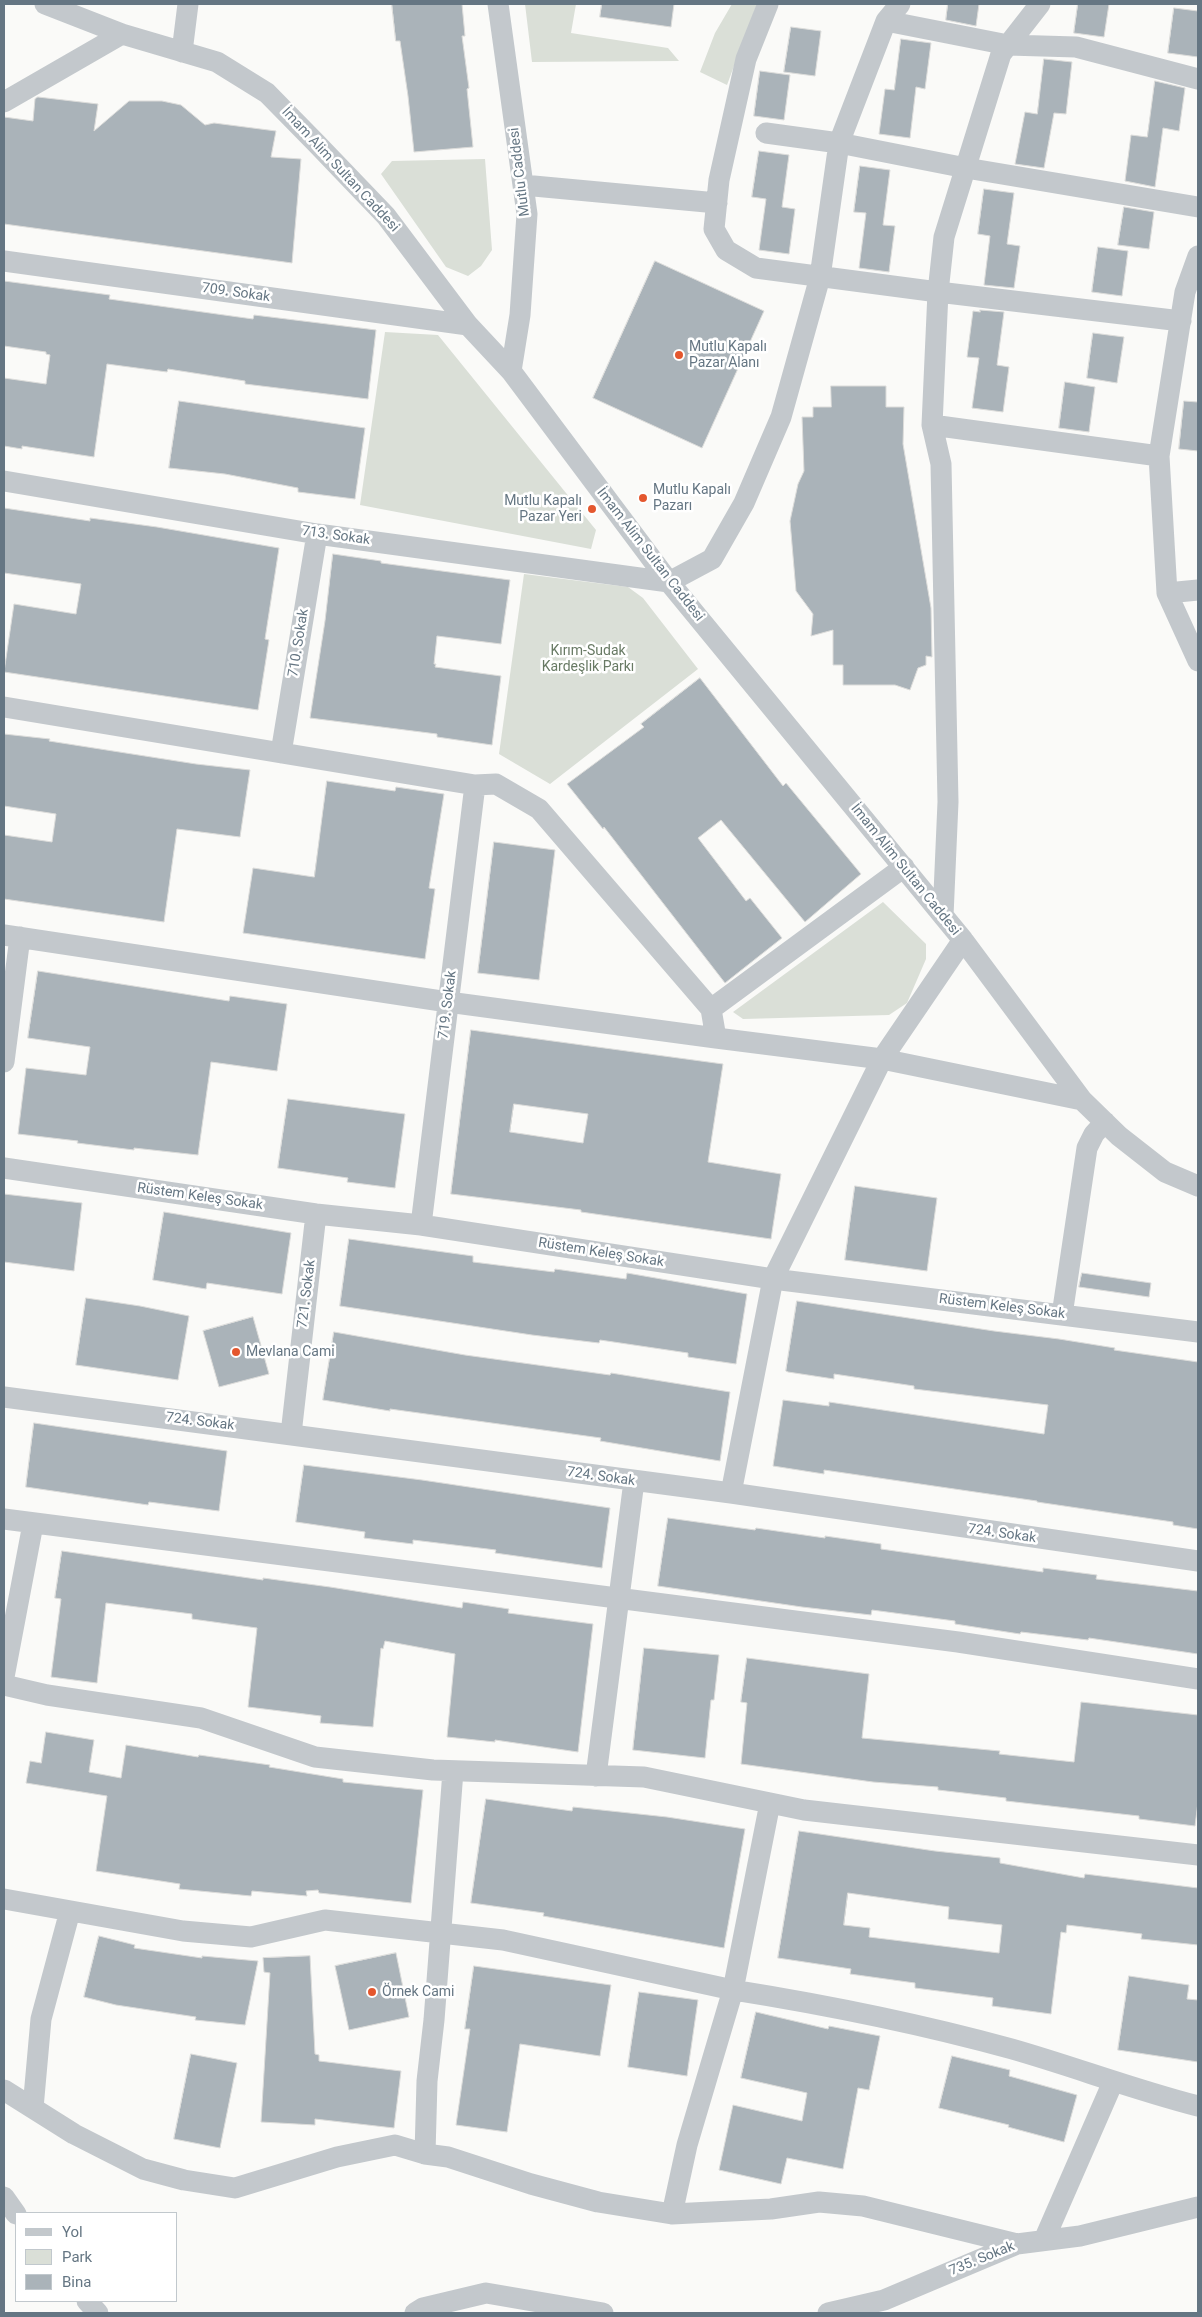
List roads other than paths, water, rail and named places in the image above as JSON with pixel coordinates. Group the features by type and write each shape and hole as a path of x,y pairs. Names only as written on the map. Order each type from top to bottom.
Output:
{"street":[{"name":"İmam Alim Sultan Caddesi","path":"45,4 122,34 217,62 267,93 386,216 468,325 511,371 669,582 964,940 1082,1100 1105,1122 1165,1172 1198,1186"},
{"path":"182,52 188,4"},
{"name":"Mutlu Caddesi","path":"498,4 527,214 520,315 511,371"},
{"path":"768,4 746,59 719,180 714,229 726,250 756,268 1181,321"},
{"path":"669,582 712,559 744,504 782,417 820,277 840,143 886,21 900,4"},
{"path":"943,916 948,802 942,484 941,464 932,425 938,292 944,237 1001,54 1040,4"},
{"path":"886,21 1008,45 1076,46 1198,78"},
{"path":"4,102 122,34"},
{"path":"766,133 840,143 966,168 1198,207"},
{"path":"523,185 717,203"},
{"path":"1198,256 1185,292 1159,456 1167,593 1198,661"},
{"name":"709. Sokak","path":"4,261 468,325"},
{"path":"932,425 1159,456"},
{"name":"713. Sokak","path":"4,481 317,534 669,582"},
{"name":"710. Sokak","path":"282,752 317,534"},
{"path":"1167,593 1198,590"},
{"path":"4,707 475,785 496,784 539,809 711,1009 716,1038"},
{"name":"719. Sokak","path":"421,1225 475,785"},
{"path":"711,1009 904,868"},
{"path":"4,1062 12,936 448,1002 882,1059 1082,1100"},
{"path":"731,1493 773,1279 882,1059 964,940"},
{"path":"1062,1315 1087,1148 1094,1134 1105,1122"},
{"name":"Rüstem Keleş Sokak","path":"4,1168 316,1214 421,1225 773,1279 1198,1332"},
{"name":"721. Sokak","path":"291,1434 316,1214"},
{"name":"724. Sokak","path":"4,1397 731,1493 1198,1561"},
{"path":"596,1776 634,1481"},
{"path":"4,1519 958,1642 1198,1679"},
{"path":"4,1678 33,1524"},
{"path":"4,1685 47,1695 201,1718 315,1757 453,1771 644,1777 804,1810 1198,1855"},
{"path":"425,2154 427,2081 434,2020 439,1932 453,1771"},
{"path":"672,2214 688,2145 733,1990 770,1803"},
{"path":"4,1899 183,1931 251,1937 325,1920 503,1940 733,1990 860,2012 1014,2050 1113,2082 1198,2106"},
{"path":"33,2108 41,2019 70,1910"},
{"path":"1044,2240 1113,2082"},
{"path":"4,2090 74,2134 143,2169 184,2180 235,2188 337,2157 395,2145 425,2154 448,2157 531,2184 598,2202 672,2214 771,2209 819,2202 863,2206 1017,2244"},
{"path":"4,2197 15,2213"},
{"name":"735. Sokak","path":"828,2313 884,2300 1017,2244 1080,2236 1198,2207"},
{"path":"415,2313 423,2308 486,2293 604,2313"},
{"path":"88,2302 98,2313"}],"place":[{"name":"Mutlu Kapalı Pazar Alanı","path":"679,355"},
{"name":"Mutlu Kapalı Pazarı","path":"643,498"},
{"name":"Mutlu Kapalı Pazar Yeri","path":"592,509"},
{"name":"Mevlana Cami","path":"236,1352"},
{"name":"Örnek Cami","path":"372,1992"}],"park label":[{"name":"Kırım-Sudak Kardeşlik Parkı","path":"588,660"}]}
